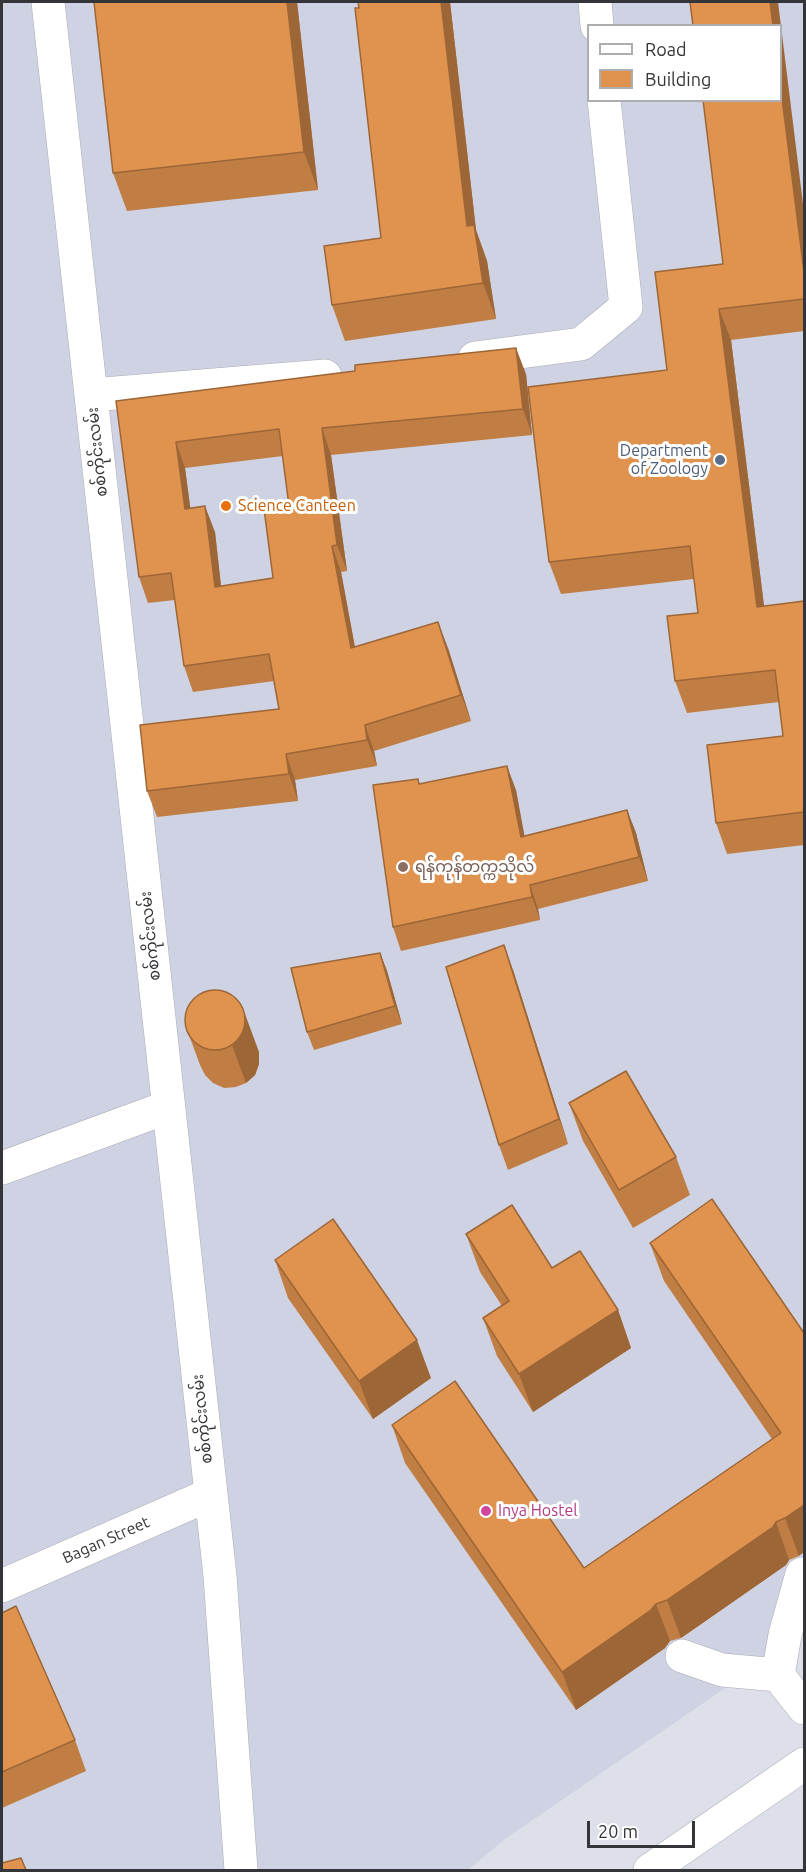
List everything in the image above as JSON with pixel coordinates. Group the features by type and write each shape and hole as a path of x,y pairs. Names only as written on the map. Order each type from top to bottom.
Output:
{"street":[{"name":"စစ်ကိုင်းလမ်း","path":"48,2 219,1576 241,1870"},
{"path":"595,2 597,24"},
{"path":"443,363 581,344 626,307 604,102"},
{"path":"91,395 350,374"},
{"path":"2,1168 168,1107"},
{"name":"Bagan Street","path":"2,1586 210,1494"},
{"path":"778,1675 785,1635 802,1574"},
{"path":"682,1656 722,1670 778,1675 804,1708"},
{"path":"650,1870 804,1764"}],"shaded area":[{"name":"ရန်ကုန်တက္ကသိုလ်","path":"2,2 804,2 804,1634 505,1839 468,1870 2,1870"}],"building":[{"path":"94,2 287,2 304,152 113,173"},
{"path":"358,2 441,2 467,226 474,225 483,283 332,305 324,246 381,238 355,8 359,8"},
{"path":"690,2 770,2 773,24 693,24"},
{"path":"782,98 804,272 804,299 719,309 757,607 804,601 804,812 716,823 707,745 783,736 775,670 675,681 667,616 698,613 690,546 549,562 528,387 667,370 655,272 723,264 703,102 782,102"},
{"path":"516,348 523,409 322,428 337,545 332,546 351,648 438,622 461,695 365,725 367,740 286,754 289,774 147,791 140,725 279,709 269,654 184,666 171,573 139,577 116,401 355,371 355,365","holes":["279,429 289,506 264,509 273,578 215,587 205,506 185,509 176,442"]},
{"path":"507,766 521,837 627,810 639,857 530,885 532,897 393,927 373,785 418,779 419,784"},
{"path":"504,945 559,1119 499,1145 446,967"},
{"path":"380,953 395,1006 307,1032 291,968"},
{"path":"215,990 236,999 245,1020 236,1041 215,1050 194,1041 185,1020 194,999"},
{"path":"626,1071 676,1157 619,1190 569,1103"},
{"name":"Inya Hostel","path":"712,1199 804,1333 804,1505 776,1522 773,1527 667,1600 656,1604 651,1610 562,1672 392,1425 455,1381 584,1568 781,1433 650,1243"},
{"path":"512,1205 552,1268 580,1251 618,1310 519,1374 483,1318 509,1301 466,1234"},
{"path":"333,1219 417,1340 359,1381 275,1260"},
{"path":"16,1606 75,1740 2,1772 2,1613"},
{"path":"21,1858 26,1870 2,1870 2,1863"}],"place":[{"name":"Department of Zoology","path":"720,460"},
{"name":"Science Canteen","path":"226,506"},
{"name":"ရန်ကုန်တက္ကသိုလ်","path":"403,867"},
{"name":"Inya Hostel","path":"486,1511"}]}
